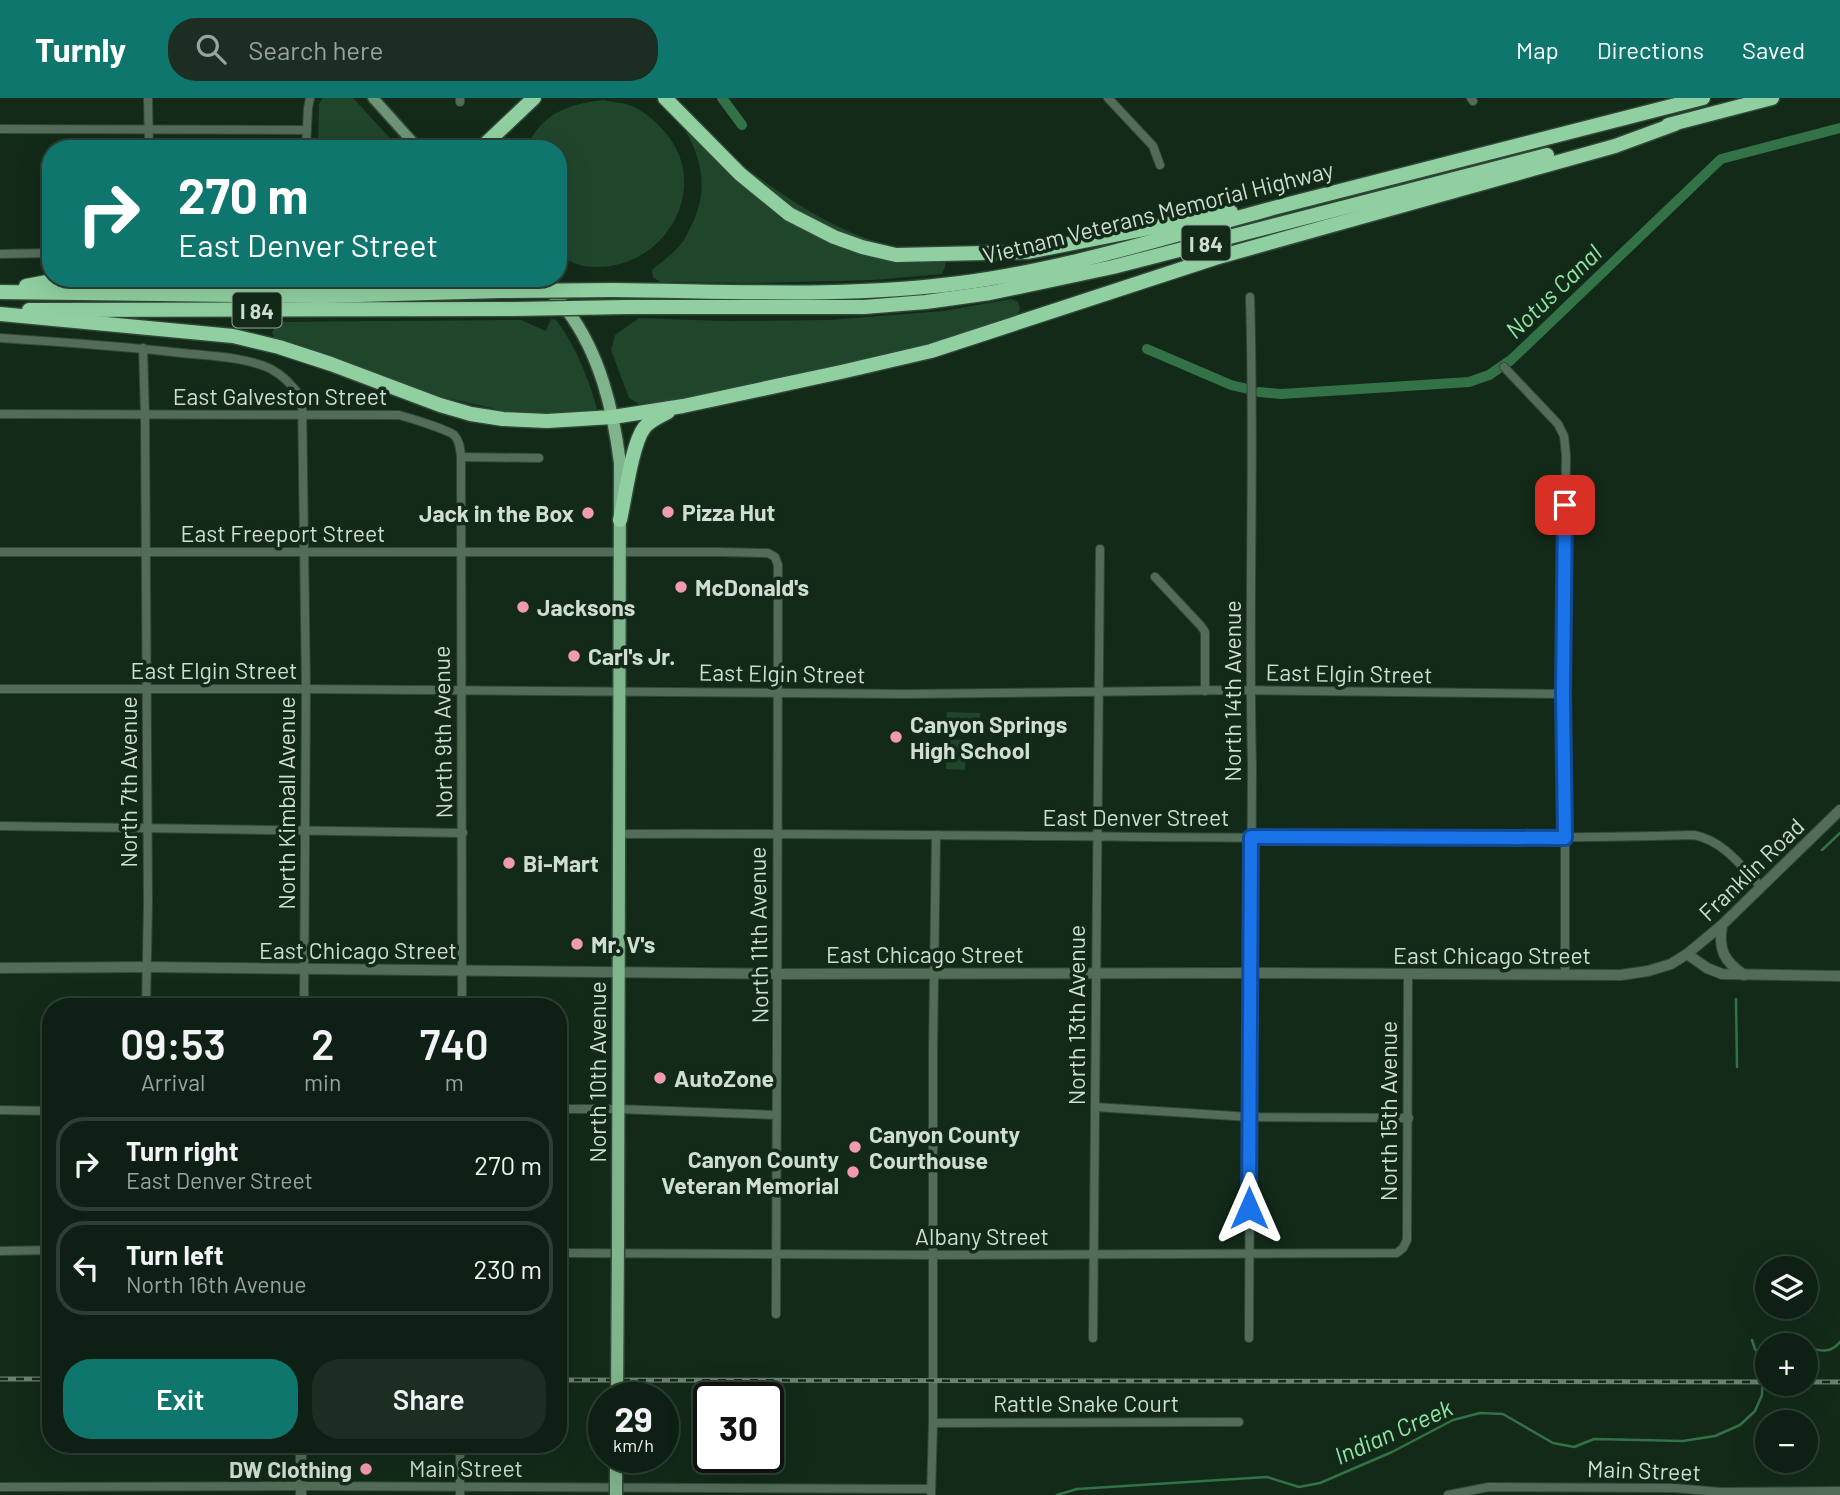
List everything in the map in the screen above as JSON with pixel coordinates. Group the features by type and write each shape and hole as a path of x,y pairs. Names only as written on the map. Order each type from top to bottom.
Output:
{"highway":[{"path":"490,140 534,98"},
{"path":"665,98 740,174 789,214 834,237 896,255 1028,252 1222,213 1278,207"},
{"name":"Vietnam Veterans Memorial Highway","path":"0,292 324,296 499,291 903,290 963,283 1100,255 1703,98"},
{"name":"Vietnam Veterans Memorial Highway","path":"0,312 864,307 926,303 990,293 1113,267 1772,98"},
{"path":"0,312 233,336 331,364 408,394 471,414 547,421 613,417 683,406 931,351 1215,258 1615,146 1675,124"},
{"path":"0,292 42,283"},
{"path":"620,520 641,432 653,420 683,406"}],"main road":[{"path":"373,98 411,140"},
{"name":"North 10th Avenue","path":"546,287 567,309 589,346 613,417 620,463 617,1382"},
{"path":"616,1495 617,1473"}],"street":[{"path":"148,98 149,140"},
{"path":"306,140 310,98"},
{"path":"1108,98 1153,146 1160,165"},
{"path":"0,129 307,130"},
{"path":"0,254 42,253"},
{"name":"North 14th Avenue","path":"1249,1338 1252,766 1250,297"},
{"path":"0,338 143,348"},
{"name":"North Kimball Avenue","path":"143,348 251,362 282,376 302,399 306,689 304,998"},
{"name":"North 7th Avenue","path":"143,348 146,998"},
{"path":"1504,367 1558,424 1564,436 1566,455 1563,694 1565,975"},
{"name":"East Galveston Street","path":"0,414 407,417 453,435 460,444 461,457"},
{"path":"461,457 539,458"},
{"name":"North 9th Avenue","path":"461,457 462,998"},
{"name":"North 13th Avenue","path":"1093,1338 1100,549"},
{"name":"East Freeport Street","path":"0,552 620,552 768,553 775,557"},
{"name":"North 11th Avenue","path":"775,557 778,565 776,1314"},
{"path":"1155,577 1205,632 1205,691"},
{"name":"East Elgin Street","path":"0,689 1563,694"},
{"name":"Franklin Road","path":"1687,954 1722,926 1840,810"},
{"path":"0,826 463,833"},
{"name":"East Denver Street","path":"619,834 1565,838 1694,835 1708,838 1720,845 1761,887"},
{"path":"931,1492 936,835"},
{"path":"1722,926 1720,938 1727,960 1745,975"},
{"path":"1687,954 1707,968 1722,974 1840,975"},
{"name":"East Chicago Street","path":"0,968 147,967 777,974 1565,975 1633,974 1671,964 1687,954"},
{"name":"North 15th Avenue","path":"1403,1248 1407,1240 1408,974"},
{"path":"1095,1107 1250,1117 1409,1118"},
{"path":"567,1109 776,1115"},
{"path":"0,1111 42,1111"},
{"name":"Albany Street","path":"567,1253 1094,1255 1397,1253 1403,1248"},
{"path":"0,1251 42,1250"},
{"name":"Rattle Snake Court","path":"933,1423 1239,1422"},
{"path":"301,1453 301,1491"},
{"path":"460,1453 460,1491"},
{"name":"Main Street","path":"0,1487 143,1492 931,1492"},
{"name":"Main Street","path":"1448,1495 1489,1487 1568,1491 1674,1488 1720,1494 1840,1491"}],"green space":[{"path":"323,98 353,98 392,140 318,140 319,104"},
{"path":"603,100 634,107 664,131 679,154 684,178 682,202 672,225 656,244 635,258 611,266 583,266 567,260 567,140 530,140 539,127 556,113 577,105"},
{"path":"687,123 776,190 833,224 874,241 946,259 942,274 873,280 660,282 653,277 652,270 682,242 699,204 701,178 696,152 683,127"},
{"path":"1011,299 1018,302 1020,309 1016,318 943,341 662,403 639,404 629,398 611,350 615,335 639,318 829,320 943,311"},
{"path":"551,319 556,320 570,340 581,362 597,409 593,413 505,411 442,397 275,339 272,333 275,324 280,322 521,320 546,331"},
{"path":"947,712 980,713 979,734 946,733"},
{"path":"947,739 966,740 965,770 946,769"}],"waterway":[{"name":"Notus Canal","path":"722,98 742,125"},
{"name":"Notus Canal","path":"1259,392 1281,394 1469,382 1489,375 1511,360 1721,159 1840,128"},
{"name":"Notus Canal","path":"1147,349 1231,385 1248,389"},
{"path":"1822,850 1840,833"},
{"path":"1736,999 1737,1067"},
{"path":"1752,1340 1755,1349"},
{"name":"Indian Creek","path":"1818,1350 1829,1350 1840,1342"},
{"name":"Indian Creek","path":"1057,1495 1077,1489 1267,1477 1299,1487 1320,1483 1392,1452 1453,1420 1480,1413 1503,1414 1553,1443 1574,1447 1594,1439 1683,1441 1715,1436 1740,1425 1755,1411 1762,1396"}],"railway":[{"path":"0,1379 42,1379"},
{"path":"567,1380 1755,1382"},
{"path":"1818,1382 1840,1382"}],"place":[{"name":"Pizza Hut","path":"668,512"},
{"name":"Jack in the Box","path":"588,513"},
{"name":"McDonald's","path":"681,587"},
{"name":"Jacksons","path":"523,607"},
{"name":"Carl's Jr.","path":"574,656"},
{"name":"Canyon Springs High School","path":"896,737"},
{"name":"Bi-Mart","path":"509,863"},
{"name":"Mr. V's","path":"577,944"},
{"name":"AutoZone","path":"660,1078"},
{"name":"Canyon County Courthouse","path":"855,1147"},
{"name":"Canyon County Veteran Memorial","path":"853,1172"},
{"name":"DW Clothing","path":"366,1469"}],"route":[{"path":"1249,1208 1251,837 1565,838 1565,505"}]}
